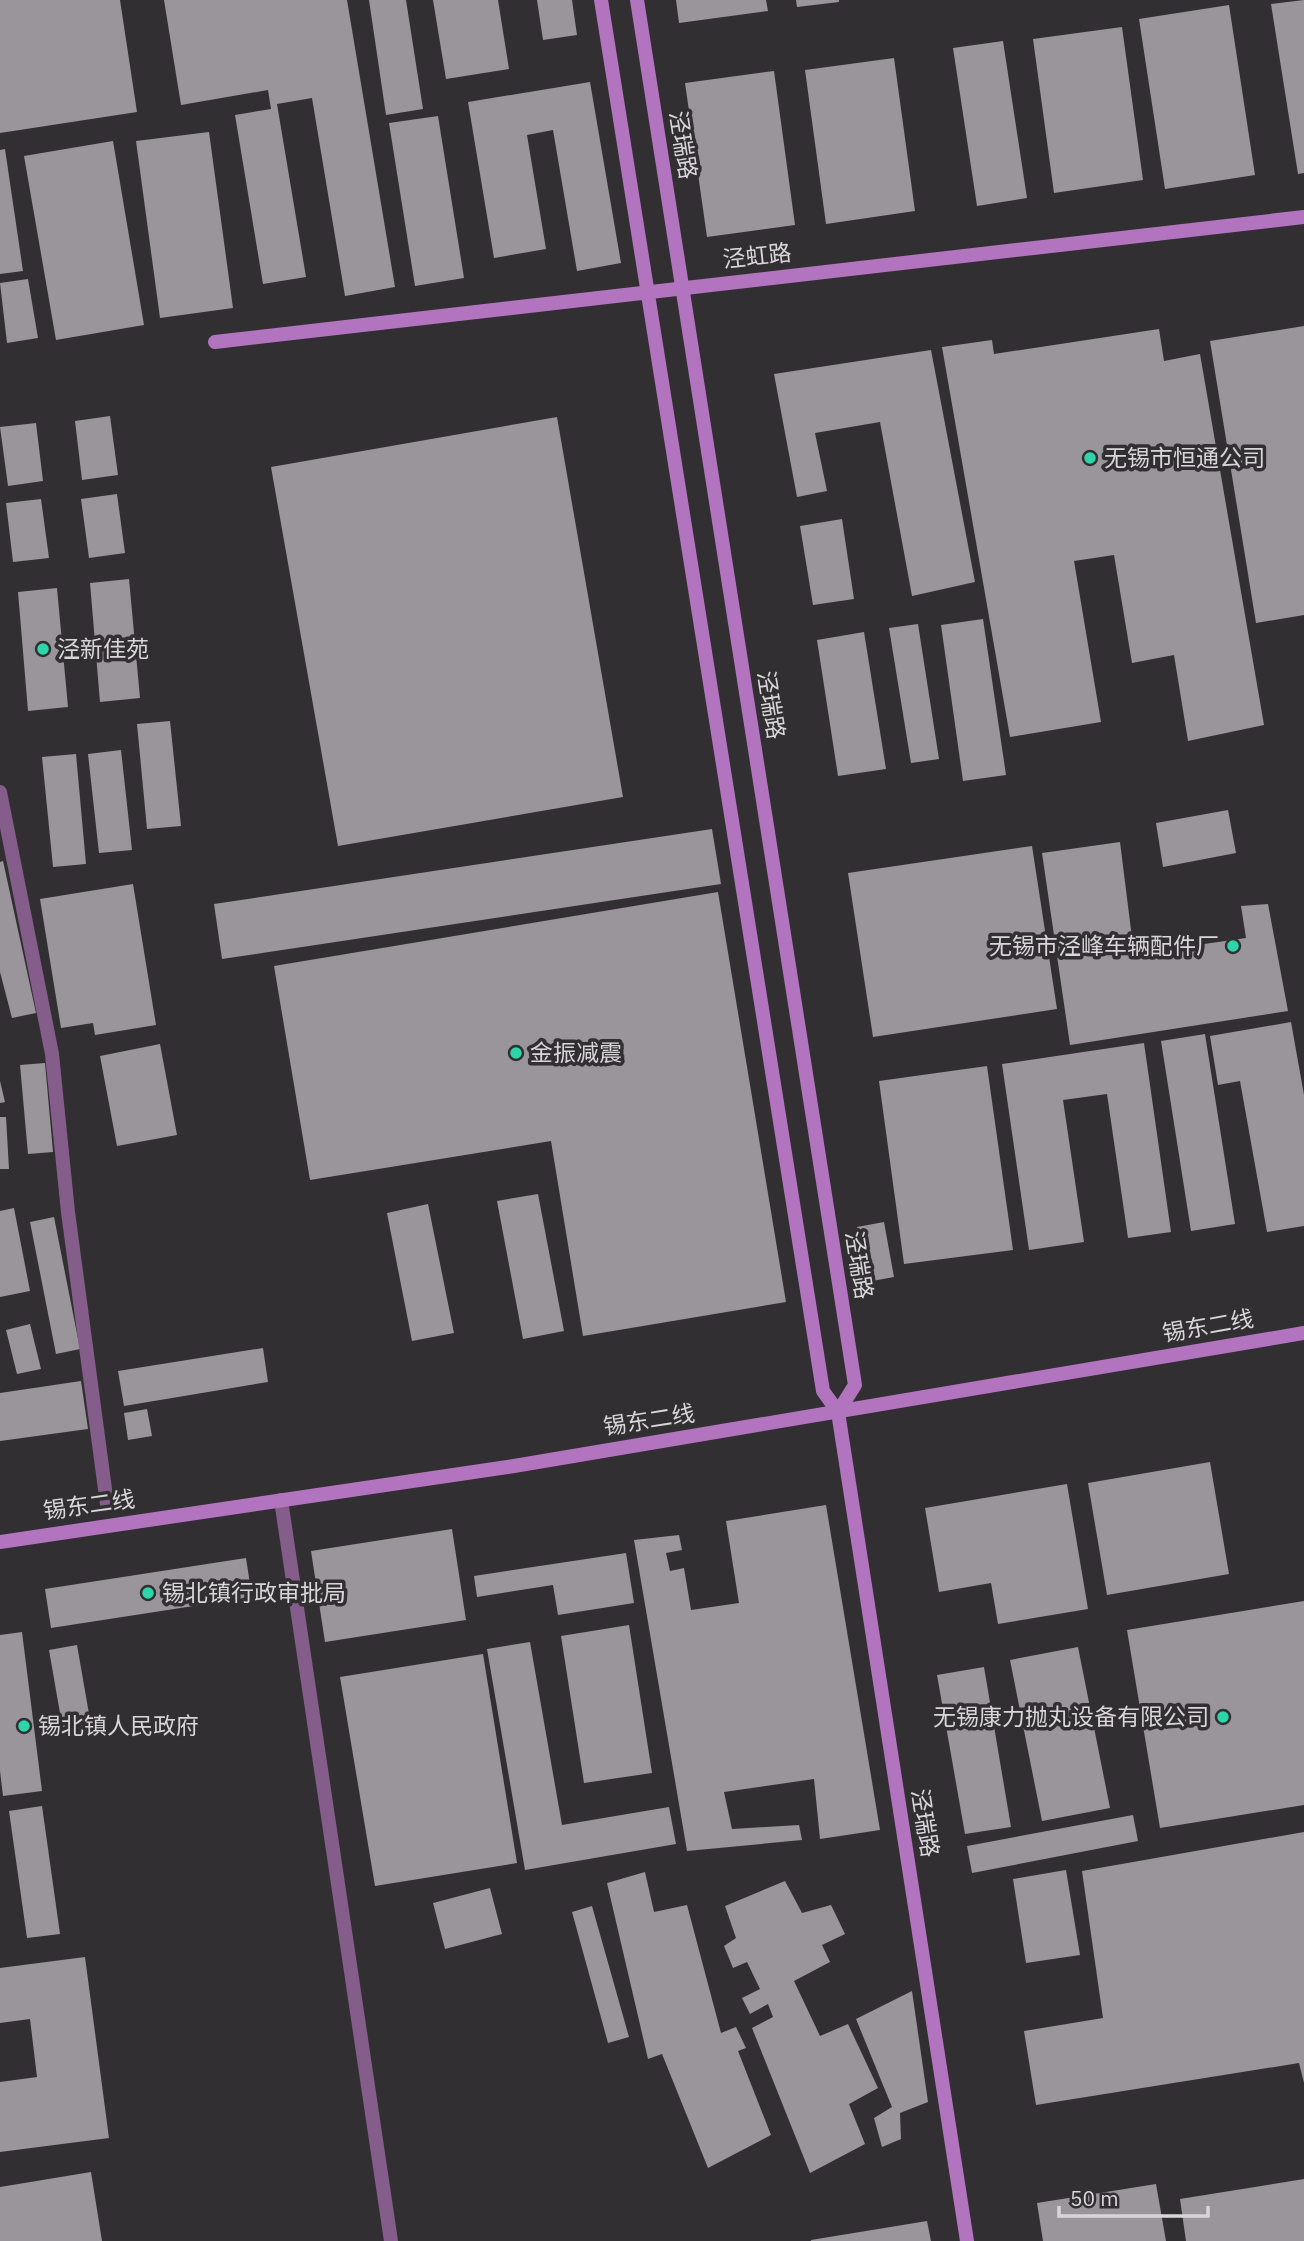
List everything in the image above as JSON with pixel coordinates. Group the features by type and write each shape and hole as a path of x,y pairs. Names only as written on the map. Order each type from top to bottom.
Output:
{"street":[{"name":"泾瑞路","path":"601,0 823,1391 838,1412 967,2241"},
{"name":"泾瑞路","path":"637,0 855,1385 838,1412"},
{"name":"泾虹路","path":"215,342 1304,217"},
{"path":"0,792 52,1054 68,1212 107,1504"},
{"name":"锡东二线","path":"0,1542 838,1412 1304,1333"},
{"path":"281,1500 391,2241"}],"building":[{"path":"0,0 120,0 137,112 0,133"},
{"path":"164,0 347,0 395,287 345,296 312,98 277,104 306,277 263,284 235,115 271,109 268,90 181,105"},
{"path":"369,0 406,0 423,109 386,115"},
{"path":"433,0 498,0 509,69 446,79"},
{"path":"537,0 572,0 577,35 543,40"},
{"path":"676,0 766,0 768,11 679,23"},
{"path":"796,0 839,0 839,2 797,7"},
{"path":"1304,0 1304,173 1298,174 1271,4"},
{"path":"1229,5 1255,175 1165,189 1139,19"},
{"path":"1122,27 1143,180 1054,193 1033,39"},
{"path":"1003,41 1027,198 977,206 953,48"},
{"path":"894,58 915,211 826,224 805,70"},
{"path":"774,71 795,225 707,237 685,83"},
{"path":"590,82 621,263 577,271 553,130 527,135 546,249 494,258 468,102"},
{"path":"438,116 464,278 415,286 389,123"},
{"path":"209,132 233,308 160,318 136,141"},
{"path":"113,141 144,325 56,340 24,156"},
{"path":"5,149 23,271 0,274 0,150"},
{"path":"28,279 38,338 7,343 0,283"},
{"path":"1304,326 1304,615 1256,623 1210,341"},
{"name":"无锡市恒通公司","path":"1159,329 1164,361 1200,354 1264,725 1188,741 1174,655 1132,663 1114,555 1074,561 1101,722 1010,737 942,347 992,340 994,354"},
{"path":"931,350 975,582 912,596 880,422 815,433 827,491 797,497 774,374"},
{"path":"110,416 118,475 82,480 75,421"},
{"path":"557,417 623,797 338,846 271,467"},
{"path":"36,423 43,481 8,486 0,427"},
{"path":"117,494 125,553 89,558 81,499"},
{"path":"41,499 49,558 13,562 6,503"},
{"path":"842,519 854,599 813,605 800,526"},
{"path":"129,579 140,698 100,702 90,583"},
{"name":"泾新佳苑","path":"57,588 68,707 28,711 18,592"},
{"path":"983,619 1006,775 963,781 941,625"},
{"path":"918,624 939,759 911,763 889,628"},
{"path":"864,632 886,769 838,776 817,640"},
{"path":"170,721 181,826 147,829 137,724"},
{"path":"121,750 132,850 99,853 88,754"},
{"path":"76,754 86,864 53,867 42,757"},
{"path":"1228,810 1236,853 1163,867 1156,823"},
{"path":"712,829 721,884 222,959 214,904"},
{"name":"无锡市泾峰车辆配件厂","path":"1120,842 1134,954 1246,938 1241,906 1268,904 1288,1011 1070,1045 1042,853"},
{"path":"1032,846 1057,1009 873,1037 848,873"},
{"path":"3,861 36,1013 12,1018 0,972 0,862"},
{"path":"133,884 156,1025 95,1035 93,1023 61,1028 40,899"},
{"name":"金振减震","path":"718,892 786,1302 583,1336 551,1141 310,1180 274,966"},
{"path":"1291,1022 1304,1095 1304,1226 1267,1232 1240,1081 1218,1085 1210,1036"},
{"path":"1205,1034 1235,1224 1191,1231 1161,1041"},
{"path":"1144,1043 1171,1232 1128,1238 1107,1094 1063,1100 1084,1242 1029,1250 1002,1064"},
{"path":"160,1044 177,1135 117,1146 100,1056"},
{"path":"45,1063 53,1152 28,1154 20,1065"},
{"path":"987,1066 1013,1250 904,1264 879,1081"},
{"path":"0,1081 5,1102 0,1103"},
{"path":"0,1117 6,1117 9,1169 0,1169"},
{"path":"538,1194 564,1331 523,1339 497,1201"},
{"path":"428,1204 454,1333 412,1341 387,1213"},
{"path":"14,1208 30,1291 0,1297 0,1211"},
{"path":"54,1217 80,1349 56,1354 30,1222"},
{"path":"884,1222 894,1277 867,1282 857,1227"},
{"path":"30,1324 41,1369 17,1374 6,1330"},
{"path":"263,1348 268,1382 124,1406 118,1371"},
{"path":"81,1381 88,1429 0,1441 0,1393"},
{"path":"147,1409 152,1436 128,1440 124,1413"},
{"path":"1210,1462 1229,1574 1107,1595 1088,1483"},
{"path":"1067,1484 1088,1609 998,1624 991,1583 939,1592 925,1508"},
{"path":"826,1505 880,1830 820,1839 814,1779 724,1792 732,1829 799,1825 802,1840 687,1851 634,1540 679,1535 682,1550 666,1553 670,1571 684,1568 691,1610 739,1603 726,1521"},
{"path":"452,1529 466,1620 325,1642 311,1551"},
{"path":"626,1553 634,1603 558,1615 553,1585 477,1597 474,1576"},
{"name":"锡北镇行政审批局","path":"246,1558 252,1597 51,1628 45,1589"},
{"name":"无锡康力抛丸设备有限公司","path":"1304,1601 1304,1805 1160,1828 1127,1630"},
{"path":"629,1625 652,1773 584,1783 561,1636"},
{"path":"22,1632 42,1791 3,1796 0,1771 0,1635"},
{"path":"530,1642 562,1825 669,1807 676,1844 525,1870 487,1649"},
{"path":"77,1645 92,1731 64,1736 49,1650"},
{"path":"1078,1647 1110,1808 1042,1821 1010,1660"},
{"path":"483,1654 517,1863 375,1886 340,1677"},
{"path":"984,1667 1011,1827 965,1834 937,1675"},
{"path":"42,1806 60,1934 27,1938 9,1811"},
{"path":"1133,1815 1138,1841 972,1873 967,1846"},
{"path":"1304,1832 1304,2083 1299,2063 1036,2105 1024,2031 1103,2018 1082,1871"},
{"path":"1066,1870 1080,1955 1026,1963 1013,1879"},
{"path":"645,1872 654,1912 687,1905 721,2033 736,2027 746,2048 738,2051 771,2135 708,2168 662,2054 648,2059 607,1883"},
{"path":"785,1881 802,1913 831,1905 845,1934 822,1945 830,1962 794,1981 820,2036 848,2024 878,2088 849,2104 865,2144 810,2173 752,2028 773,2017 768,2004 750,2014 742,1998 760,1989 747,1962 733,1968 724,1946 736,1938 725,1906"},
{"path":"490,1888 502,1934 445,1949 433,1903"},
{"path":"592,1906 629,2037 608,2043 572,1912"},
{"path":"85,1957 109,2138 0,2152 0,2082 37,2077 30,2019 0,2023 0,1968"},
{"path":"912,1991 928,2102 900,2113 901,2139 882,2147 874,2118 892,2107 856,2019"},
{"path":"91,2172 102,2241 0,2241 0,2187"},
{"path":"1304,2179 1304,2241 1186,2241 1180,2199"},
{"path":"1156,2184 1166,2241 1043,2241 1037,2203"},
{"path":"927,2221 931,2241 811,2241 811,2240"}],"place":[{"name":"无锡市恒通公司","path":"1090,458"},
{"name":"泾新佳苑","path":"43,649"},
{"name":"无锡市泾峰车辆配件厂","path":"1233,946"},
{"name":"金振减震","path":"516,1053"},
{"name":"锡北镇行政审批局","path":"148,1593"},
{"name":"无锡康力抛丸设备有限公司","path":"1223,1717"},
{"name":"锡北镇人民政府","path":"24,1726"}]}
